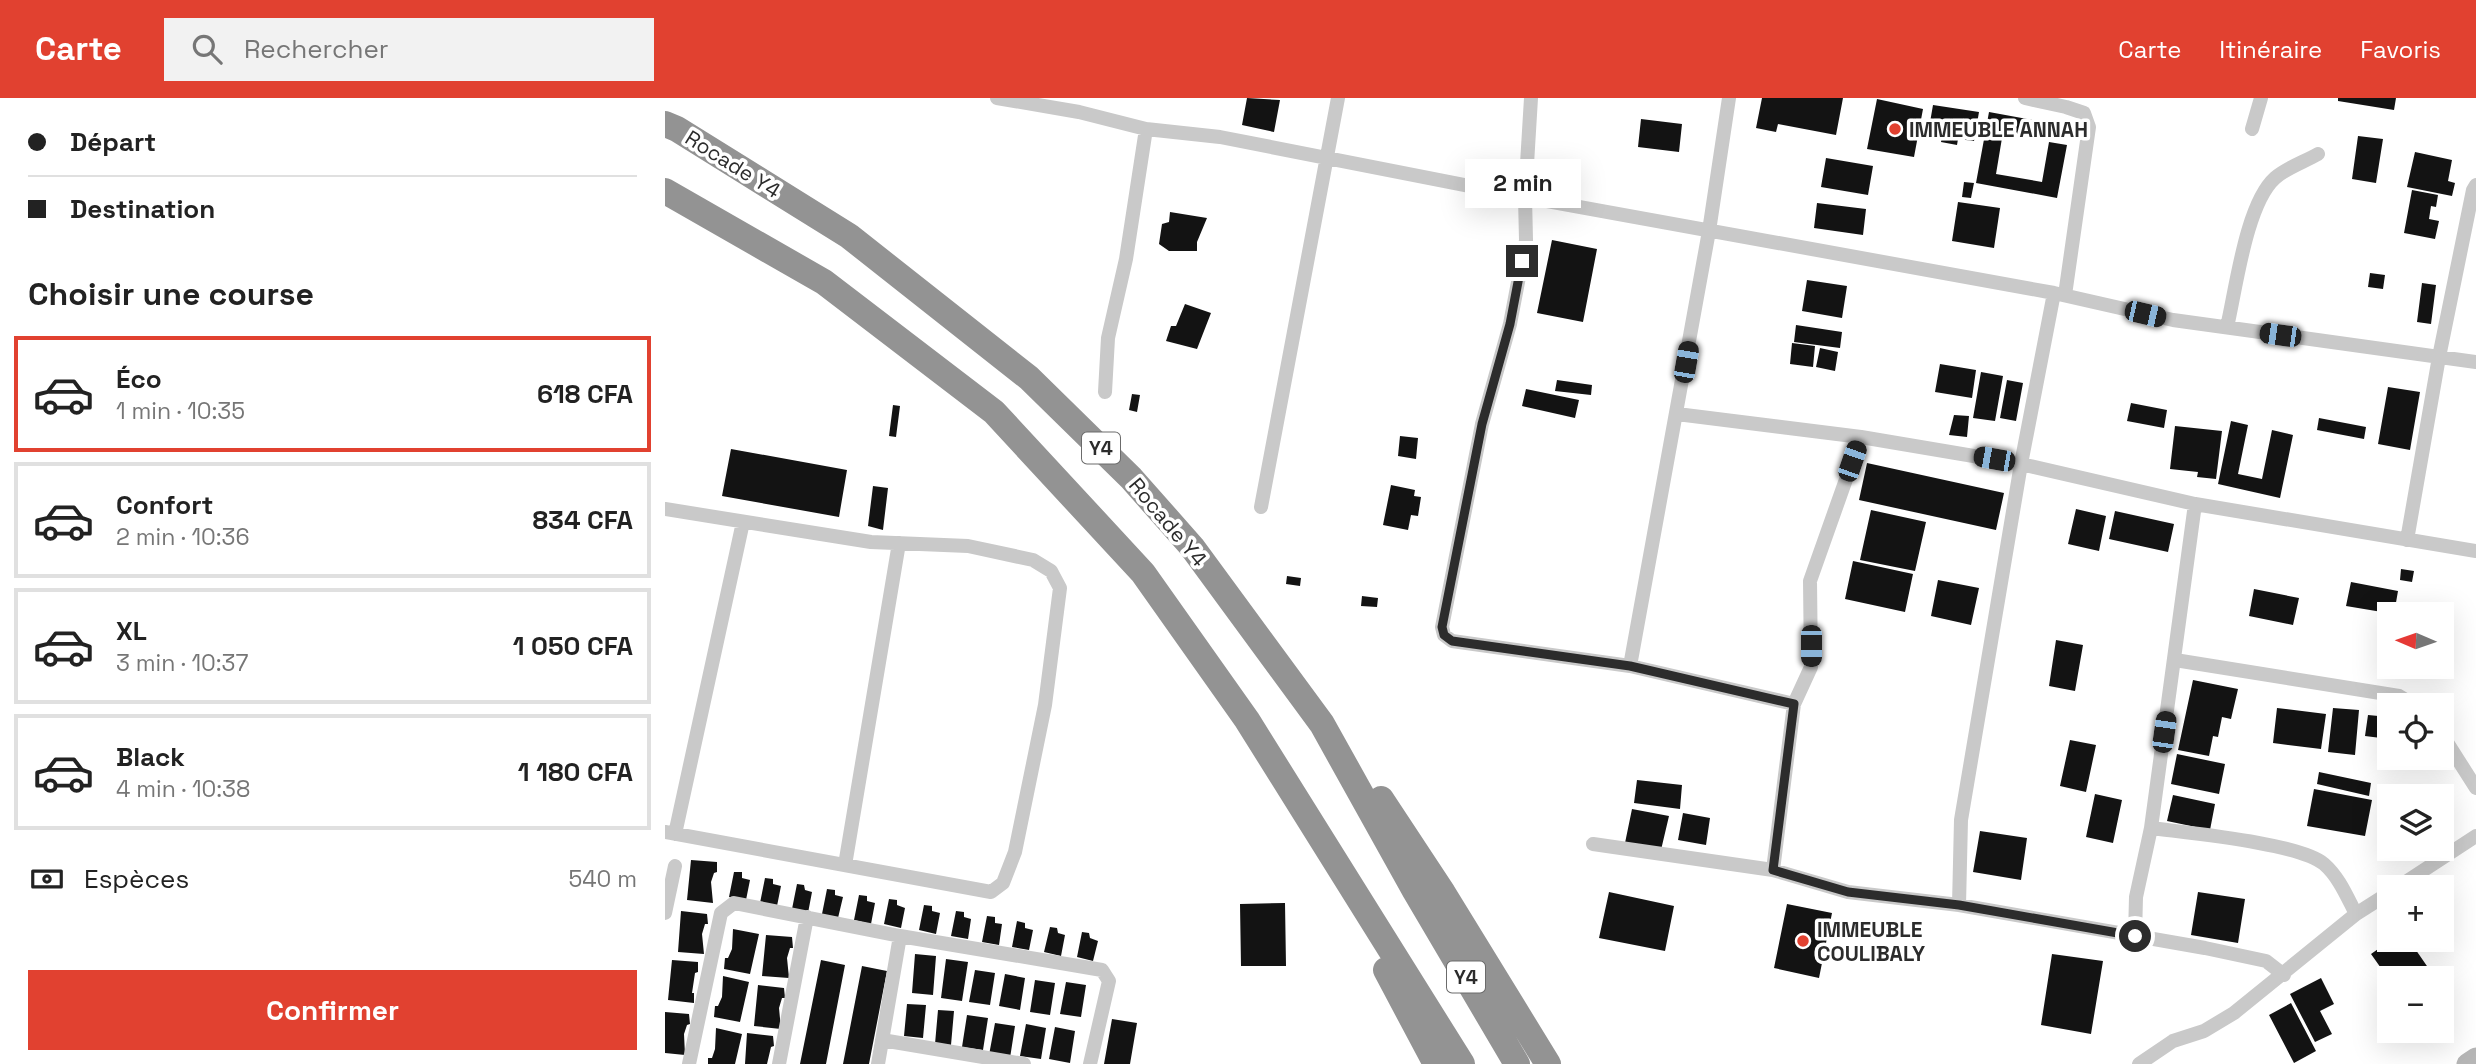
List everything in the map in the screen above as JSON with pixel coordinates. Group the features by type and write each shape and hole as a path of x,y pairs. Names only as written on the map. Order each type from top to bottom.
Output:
{"highway":[{"name":"Rocade Y4","path":"665,124 849,236 1029,378 1131,478 1192,547 1322,724 1415,891 1517,1064"},
{"name":"Y4","path":"665,191 824,282 994,412 1143,573 1247,720 1462,1064"},
{"path":"1322,724 1384,802 1548,1064"},
{"path":"1298,801 1436,1064"}],"main road":[{"path":"2467,1064 2476,1058"}],"street":[{"path":"997,98 1079,112 1146,129 1220,137 1525,197 2059,294 2173,320 2476,362"},
{"path":"1261,506 1338,98"},
{"path":"1531,98 1525,197 1526,240 1510,324 1482,424 1442,627 1444,635 1452,641 1630,666 1794,704"},
{"path":"1630,666 1709,231 1729,98"},
{"path":"1959,905 1961,820 2021,464 2059,294 2089,128 2084,113 2025,98"},
{"path":"2252,130 2261,98"},
{"path":"1105,392 1108,338 1126,259 1146,129"},
{"path":"2227,327 2259,197 2276,177 2318,154"},
{"path":"2407,540 2439,357 2476,185"},
{"path":"1677,414 1861,436 2021,464 2195,504 2476,551"},
{"path":"1773,870 1794,704 1811,667 1810,581 1861,436"},
{"path":"2135,936 2136,897 2151,828 2195,504"},
{"path":"665,509 871,542 968,546 1033,560 1051,571 1060,588 1045,705 1015,852 1003,883 991,892 670,833 743,522"},
{"path":"845,865 899,543"},
{"path":"2175,660 2380,693"},
{"path":"2454,754 2476,789"},
{"path":"2151,828 2296,850 2323,863 2340,883 2356,914"},
{"path":"2416,875 2476,836"},
{"path":"1593,844 1773,870 1848,892 1959,905 2135,936 2266,961 2284,975"},
{"path":"665,913 675,866"},
{"path":"2139,1064 2173,1041 2204,1031 2234,1013 2356,914 2377,901"},
{"path":"689,1064 721,913 734,903 900,936 1102,970 1109,981 1090,1064"},
{"path":"779,1064 807,917"},
{"path":"878,1064 900,936"},
{"path":"883,1040 1024,1064"}],"building":[{"path":"1247,98 1280,100 1274,132 1242,125"},
{"path":"1762,98 1843,98 1836,135 1778,124 1776,132 1756,128"},
{"path":"2338,98 2396,98 2394,110 2338,101"},
{"name":"IMMEUBLE ANNAH","path":"1877,99 1923,109 1914,157 1867,149"},
{"path":"1933,105 1979,112 1974,141 1958,139 1957,145 1941,142 1942,136 1928,134"},
{"path":"1989,112 2043,122 2039,139 2003,132 1996,174 2042,182 2049,142 2067,145 2057,198 1976,183"},
{"path":"1641,119 1682,124 1679,152 1638,147"},
{"path":"2358,136 2383,139 2376,183 2352,179"},
{"path":"2415,152 2452,160 2448,181 2455,183 2452,196 2407,187"},
{"path":"1826,158 1873,166 1868,195 1821,187"},
{"path":"1964,182 1974,183 1971,198 1962,197"},
{"path":"2412,190 2438,195 2436,207 2431,206 2429,219 2439,221 2435,239 2404,233"},
{"path":"1958,202 2000,208 1994,248 1952,241"},
{"path":"1817,203 1866,209 1863,235 1814,228"},
{"path":"1170,212 1207,218 1197,242 1197,251 1169,251 1159,244 1162,224 1169,222"},
{"path":"1552,240 1597,249 1583,322 1537,313"},
{"path":"2370,273 2385,275 2383,289 2368,287"},
{"path":"1807,280 1847,286 1842,318 1802,311"},
{"path":"2422,283 2436,285 2431,324 2417,322"},
{"path":"1185,304 1211,313 1197,349 1166,341 1171,326 1176,326"},
{"path":"1796,325 1842,332 1840,348 1794,342"},
{"path":"1792,343 1815,346 1813,367 1790,364"},
{"path":"1820,348 1838,352 1835,371 1816,367"},
{"path":"1940,364 1976,370 1972,398 1935,392"},
{"path":"1981,372 2003,376 1995,421 1973,418"},
{"path":"1557,380 1592,385 1591,395 1555,391"},
{"path":"2007,380 2023,383 2016,421 2000,418"},
{"path":"2388,387 2420,392 2410,450 2378,444"},
{"path":"1526,389 1579,400 1575,418 1522,406"},
{"path":"1132,394 1140,395 1137,412 1129,410"},
{"path":"2131,403 2167,410 2164,428 2127,421"},
{"path":"893,405 900,406 896,437 889,436"},
{"path":"1954,415 1969,416 1967,437 1949,435"},
{"path":"2319,418 2366,427 2364,439 2317,430"},
{"path":"2231,421 2248,425 2238,474 2262,479 2272,430 2293,435 2280,498 2218,484"},
{"path":"2175,426 2222,431 2216,479 2197,477 2198,472 2170,469"},
{"path":"1400,436 1418,438 1416,459 1398,456"},
{"path":"731,449 847,470 839,517 722,496"},
{"path":"1867,463 2004,493 1996,530 1859,500"},
{"path":"1391,485 1415,490 1414,496 1421,497 1418,516 1411,515 1408,530 1383,525"},
{"path":"873,486 888,488 883,530 868,526"},
{"path":"2076,509 2106,516 2099,551 2068,544"},
{"path":"1871,510 1926,522 1915,571 1860,560"},
{"path":"2115,511 2174,524 2168,552 2109,539"},
{"path":"1853,561 1913,574 1905,612 1845,599"},
{"path":"2401,569 2414,571 2412,582 2400,580"},
{"path":"1287,576 1301,578 1300,586 1286,584"},
{"path":"1938,580 1979,588 1971,625 1931,616"},
{"path":"2351,582 2398,591 2396,602 2377,602 2377,611 2346,606"},
{"path":"2254,589 2299,598 2293,625 2249,616"},
{"path":"1362,596 1378,598 1377,607 1361,606"},
{"path":"2056,640 2083,645 2075,691 2049,686"},
{"path":"2193,680 2238,689 2231,719 2222,717 2218,737 2213,736 2209,756 2178,750"},
{"path":"2277,708 2326,714 2321,749 2273,743"},
{"path":"2333,708 2359,710 2355,755 2328,752"},
{"path":"2368,715 2377,716 2377,738 2365,736"},
{"path":"2070,740 2096,745 2086,792 2060,786"},
{"path":"2177,754 2225,764 2219,794 2171,784"},
{"path":"2319,772 2371,783 2369,796 2317,784"},
{"path":"1637,780 1682,785 1680,809 1634,803"},
{"path":"2314,789 2372,800 2365,836 2307,826"},
{"path":"2095,794 2122,800 2113,843 2086,837"},
{"path":"2173,795 2215,804 2210,830 2167,821"},
{"path":"1632,809 1669,816 1661,850 1625,843"},
{"path":"1683,813 1710,818 1706,845 1678,840"},
{"path":"1980,831 2027,838 2021,880 1973,872"},
{"path":"691,860 717,862 717,872 711,882 713,903 687,900"},
{"path":"734,872 742,872 742,878 750,880 746,900 729,897"},
{"path":"765,878 773,879 773,884 781,886 777,906 760,903"},
{"path":"797,884 804,885 805,890 812,892 808,913 792,909"},
{"path":"827,889 835,890 835,895 843,897 838,918 822,914"},
{"path":"1609,892 1674,906 1665,951 1599,938"},
{"path":"2198,892 2245,899 2238,943 2191,935"},
{"path":"859,895 867,896 867,901 875,903 871,924 854,920"},
{"path":"889,899 897,900 897,905 905,908 901,928 884,924"},
{"path":"1285,903 1286,966 1241,966 1240,904"},
{"name":"IMMEUBLE COULIBALY","path":"1787,904 1832,913 1819,978 1774,968"},
{"path":"924,905 932,906 932,911 940,913 936,934 919,930"},
{"path":"681,911 707,914 708,924 705,924 702,934 704,954 678,952"},
{"path":"956,911 964,912 964,917 971,919 968,939 951,936"},
{"path":"987,916 995,917 995,923 1002,924 999,945 982,942"},
{"path":"1017,921 1025,923 1025,928 1033,930 1029,950 1012,947"},
{"path":"1050,927 1057,928 1058,933 1065,935 1061,956 1044,952"},
{"path":"733,929 759,934 750,974 724,969 725,958 728,958 732,949"},
{"path":"1082,932 1089,933 1090,938 1098,941 1093,961 1077,957"},
{"path":"766,935 792,937 793,948 790,948 787,958 789,978 762,976"},
{"path":"2377,950 2377,952 2417,952 2427,966 2380,966 2371,954"},
{"path":"915,954 936,956 933,995 912,993"},
{"path":"2052,954 2103,961 2091,1034 2041,1025"},
{"path":"946,959 968,962 962,1001 941,998"},
{"path":"672,960 698,962 692,993 694,1003 668,1000"},
{"path":"821,960 845,965 826,1064 800,1064"},
{"path":"862,966 887,971 869,1064 843,1064"},
{"path":"975,970 995,973 990,1005 969,1002"},
{"path":"1005,974 1025,978 1020,1010 999,1006"},
{"path":"723,976 749,982 740,1022 714,1017 715,1006 718,1006 722,997"},
{"path":"2321,978 2334,1004 2320,1011 2332,1034 2315,1042 2290,994"},
{"path":"1035,980 1055,983 1050,1015 1030,1012"},
{"path":"1066,982 1086,985 1081,1017 1060,1014"},
{"path":"758,985 784,988 785,998 782,998 779,1008 781,1029 754,1026"},
{"path":"2291,1003 2316,1051 2294,1063 2269,1015"},
{"path":"907,1004 926,1005 923,1038 904,1036"},
{"path":"938,1010 954,1011 951,1045 935,1044"},
{"path":"665,1012 689,1014 690,1024 684,1034 685,1055 665,1053"},
{"path":"967,1015 988,1018 983,1050 962,1047"},
{"path":"1112,1019 1137,1023 1130,1064 1104,1064"},
{"path":"995,1023 1015,1026 1010,1058 989,1055"},
{"path":"1026,1024 1046,1028 1041,1059 1020,1056"},
{"path":"1055,1027 1075,1031 1070,1063 1049,1059"},
{"path":"716,1028 742,1034 735,1064 708,1064 708,1058 712,1058 715,1049"},
{"path":"747,1033 773,1036 774,1046 771,1047 767,1064 745,1064"}],"place":[{"name":"IMMEUBLE ANNAH","path":"1895,129"},
{"name":"IMMEUBLE COULIBALY","path":"1803,941"}],"route":[{"path":"1522,261 1510,324 1482,424 1442,627 1444,635 1452,641 1630,666 1794,704 1773,870 1848,892 1959,905 2135,936"}]}
